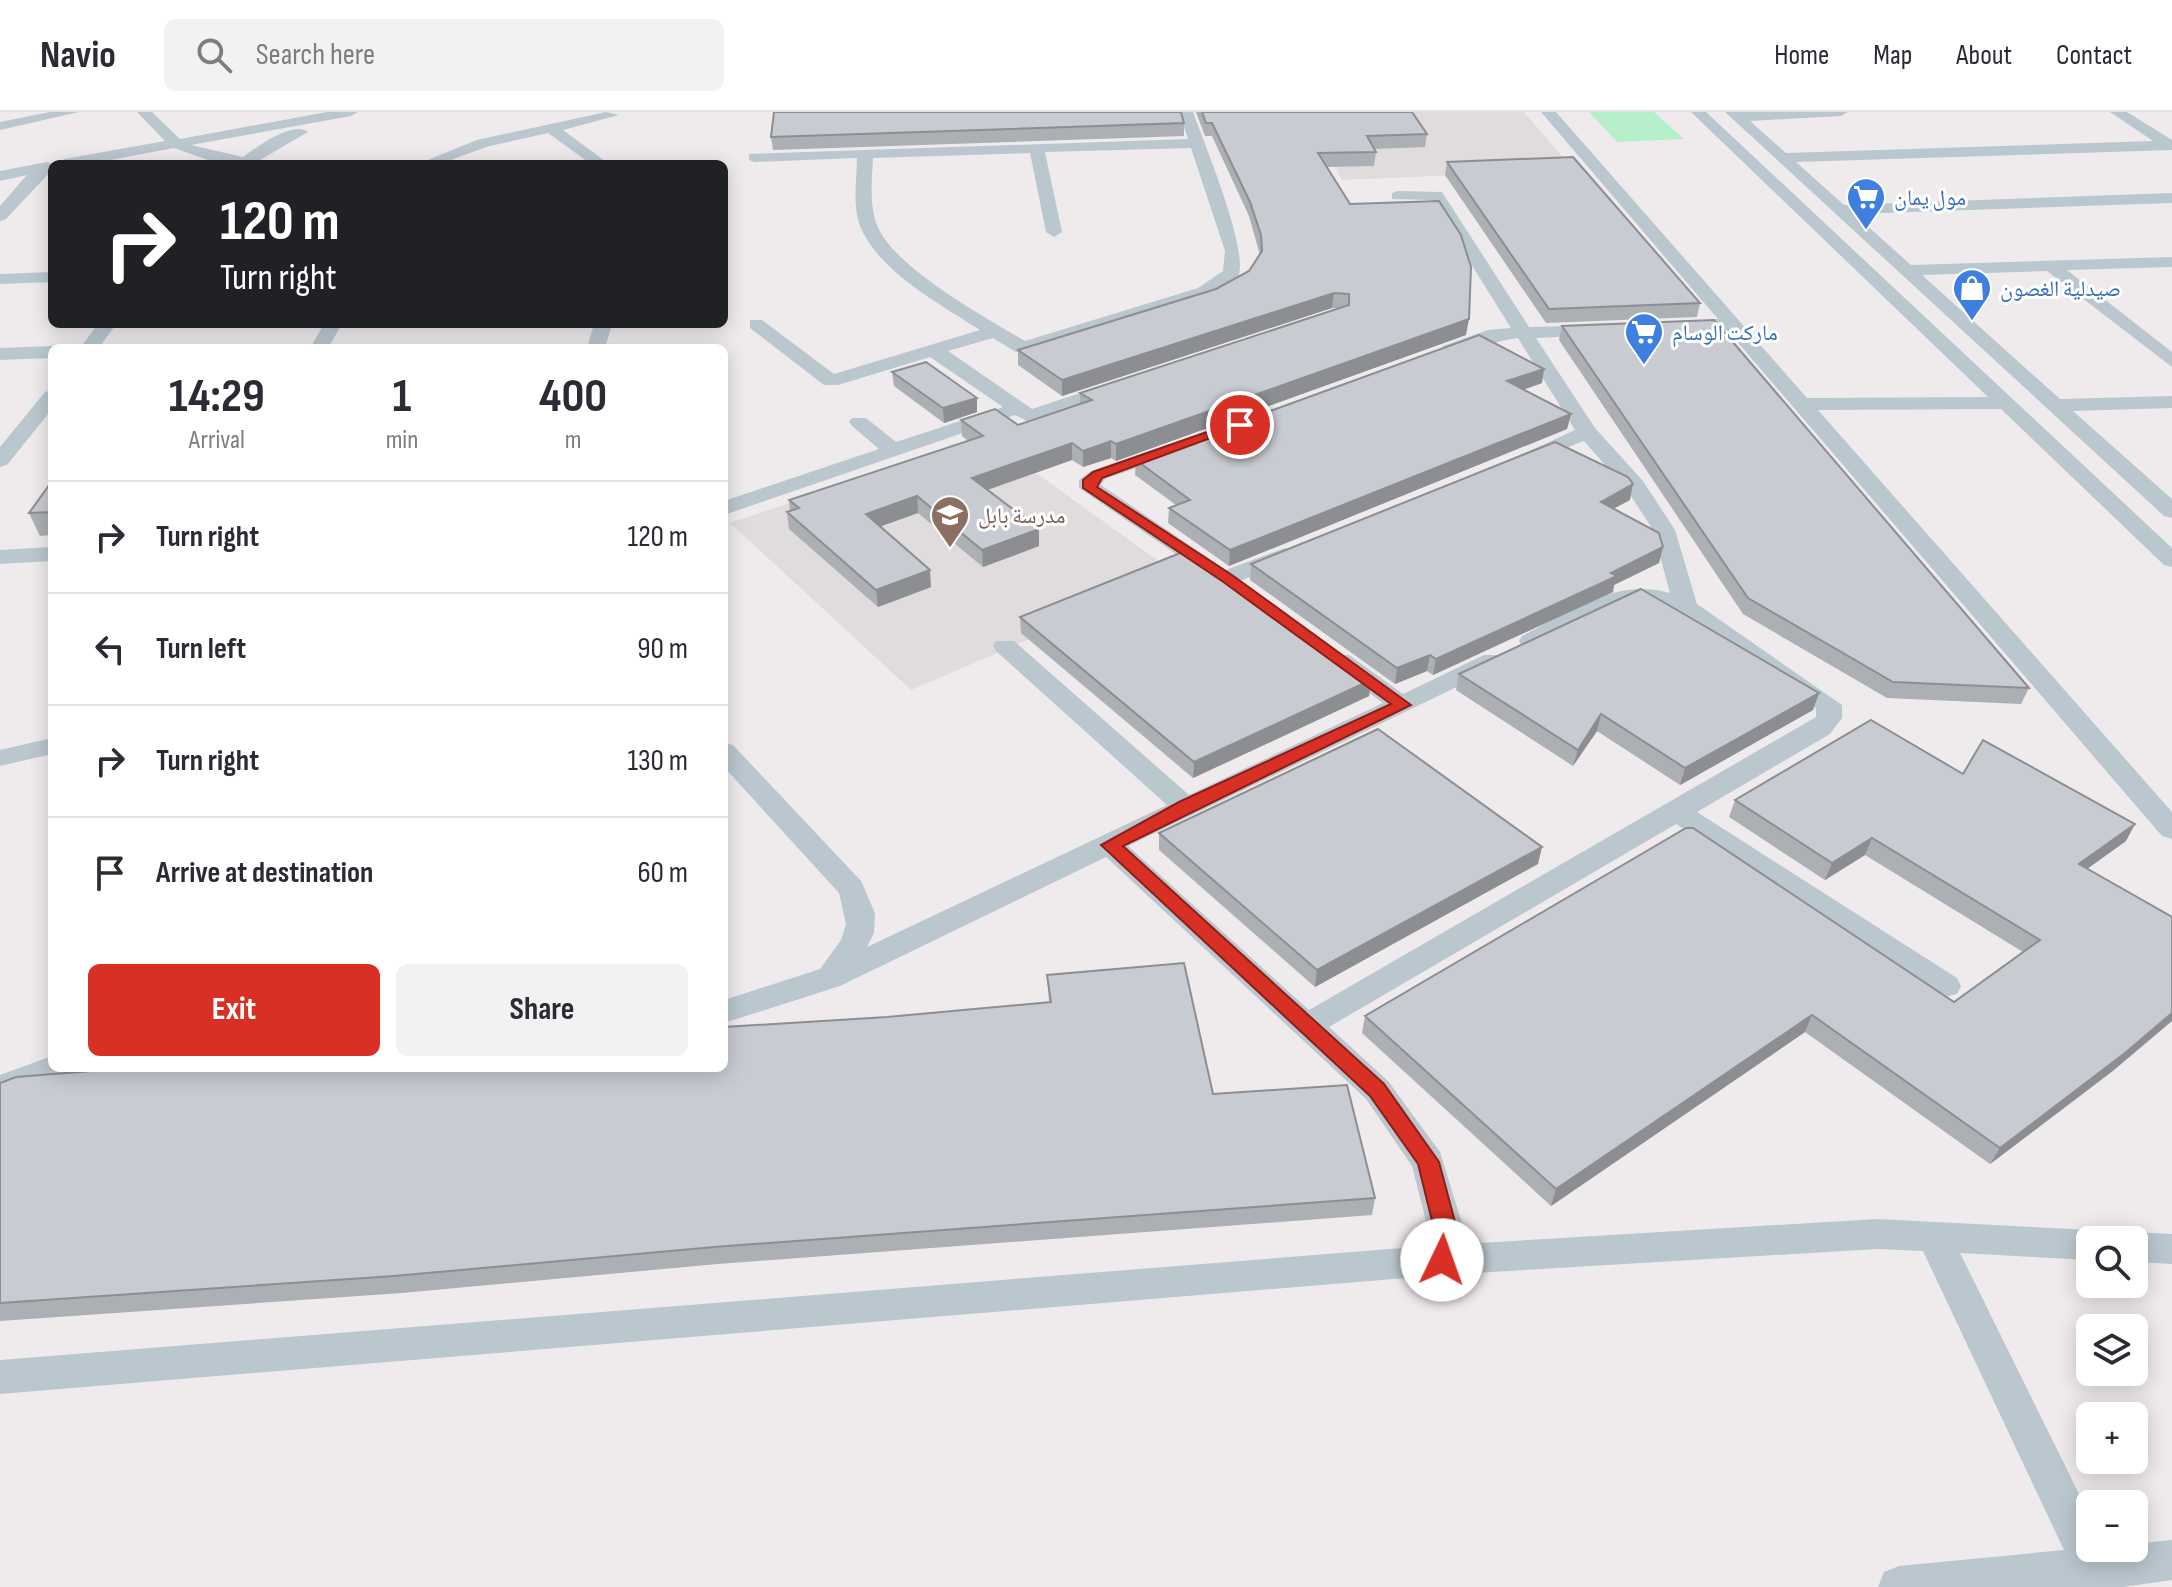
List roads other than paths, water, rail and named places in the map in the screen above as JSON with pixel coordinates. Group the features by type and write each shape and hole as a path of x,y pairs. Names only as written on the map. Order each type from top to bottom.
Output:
{"street":[{"path":"0,126 72,112"},
{"path":"144,112 173,144 198,155 227,160"},
{"path":"86,160 326,114 354,112"},
{"path":"249,160 274,144 354,112"},
{"path":"865,154 866,215 870,231 884,250 1023,348 1204,292 1222,283 1232,273 1233,251 1186,112"},
{"path":"1548,112 2172,830"},
{"path":"1698,112 2172,560"},
{"path":"1735,114 1841,112"},
{"path":"2117,112 2170,145"},
{"path":"1735,114 2172,511"},
{"path":"437,160 482,143 612,115"},
{"path":"549,127 595,160"},
{"path":"754,157 1199,143"},
{"path":"1783,158 2170,145"},
{"path":"1037,148 1054,232"},
{"path":"0,176 47,167"},
{"path":"0,216 47,167"},
{"path":"1398,196 1436,195 1587,432 1635,486 1664,530 1686,607"},
{"path":"1840,210 2172,198"},
{"path":"1907,270 2172,262"},
{"path":"2051,266 2172,361"},
{"path":"0,279 48,277"},
{"path":"1886,290 1927,289"},
{"path":"756,324 831,381 995,331"},
{"path":"1667,327 1730,324"},
{"path":"1436,355 1495,334 1620,328"},
{"path":"933,350 1029,416 1132,382"},
{"path":"0,354 48,352"},
{"path":"2056,405 2172,402"},
{"path":"1800,404 2006,403"},
{"path":"728,507 1018,408"},
{"path":"0,461 44,418"},
{"path":"859,422 893,450"},
{"path":"1501,467 1587,432"},
{"path":"1186,444 1098,475 1090,480 1090,488 1252,596"},
{"path":"1227,578 1299,549"},
{"path":"0,557 48,554"},
{"path":"728,1011 829,978 1612,602 1641,594 1686,607 1829,705 1829,718 1821,728 1306,1026"},
{"path":"1005,646 1185,806"},
{"path":"1327,650 1402,705"},
{"path":"0,758 48,747"},
{"path":"728,755 851,888 859,903 862,932 829,978"},
{"path":"1678,812 1946,986"},
{"path":"1110,845 1377,1090 1428,1162 1447,1233 1442,1260"},
{"path":"0,1088 48,1070"},
{"path":"1933,1235 2098,1577"},
{"path":"0,1377 1442,1260 1821,1236 1933,1235 2076,1244"},
{"path":"2148,1248 2172,1249"},
{"path":"1899,1587 2098,1577 2172,1560"}],"place":[{"name":"مول يمان","path":"1866,231"},
{"name":"صيدلية الغصون","path":"1972,322"},
{"name":"ماركت الوسام","path":"1644,366"},
{"name":"مدرسة بابل","path":"950,549"}]}
